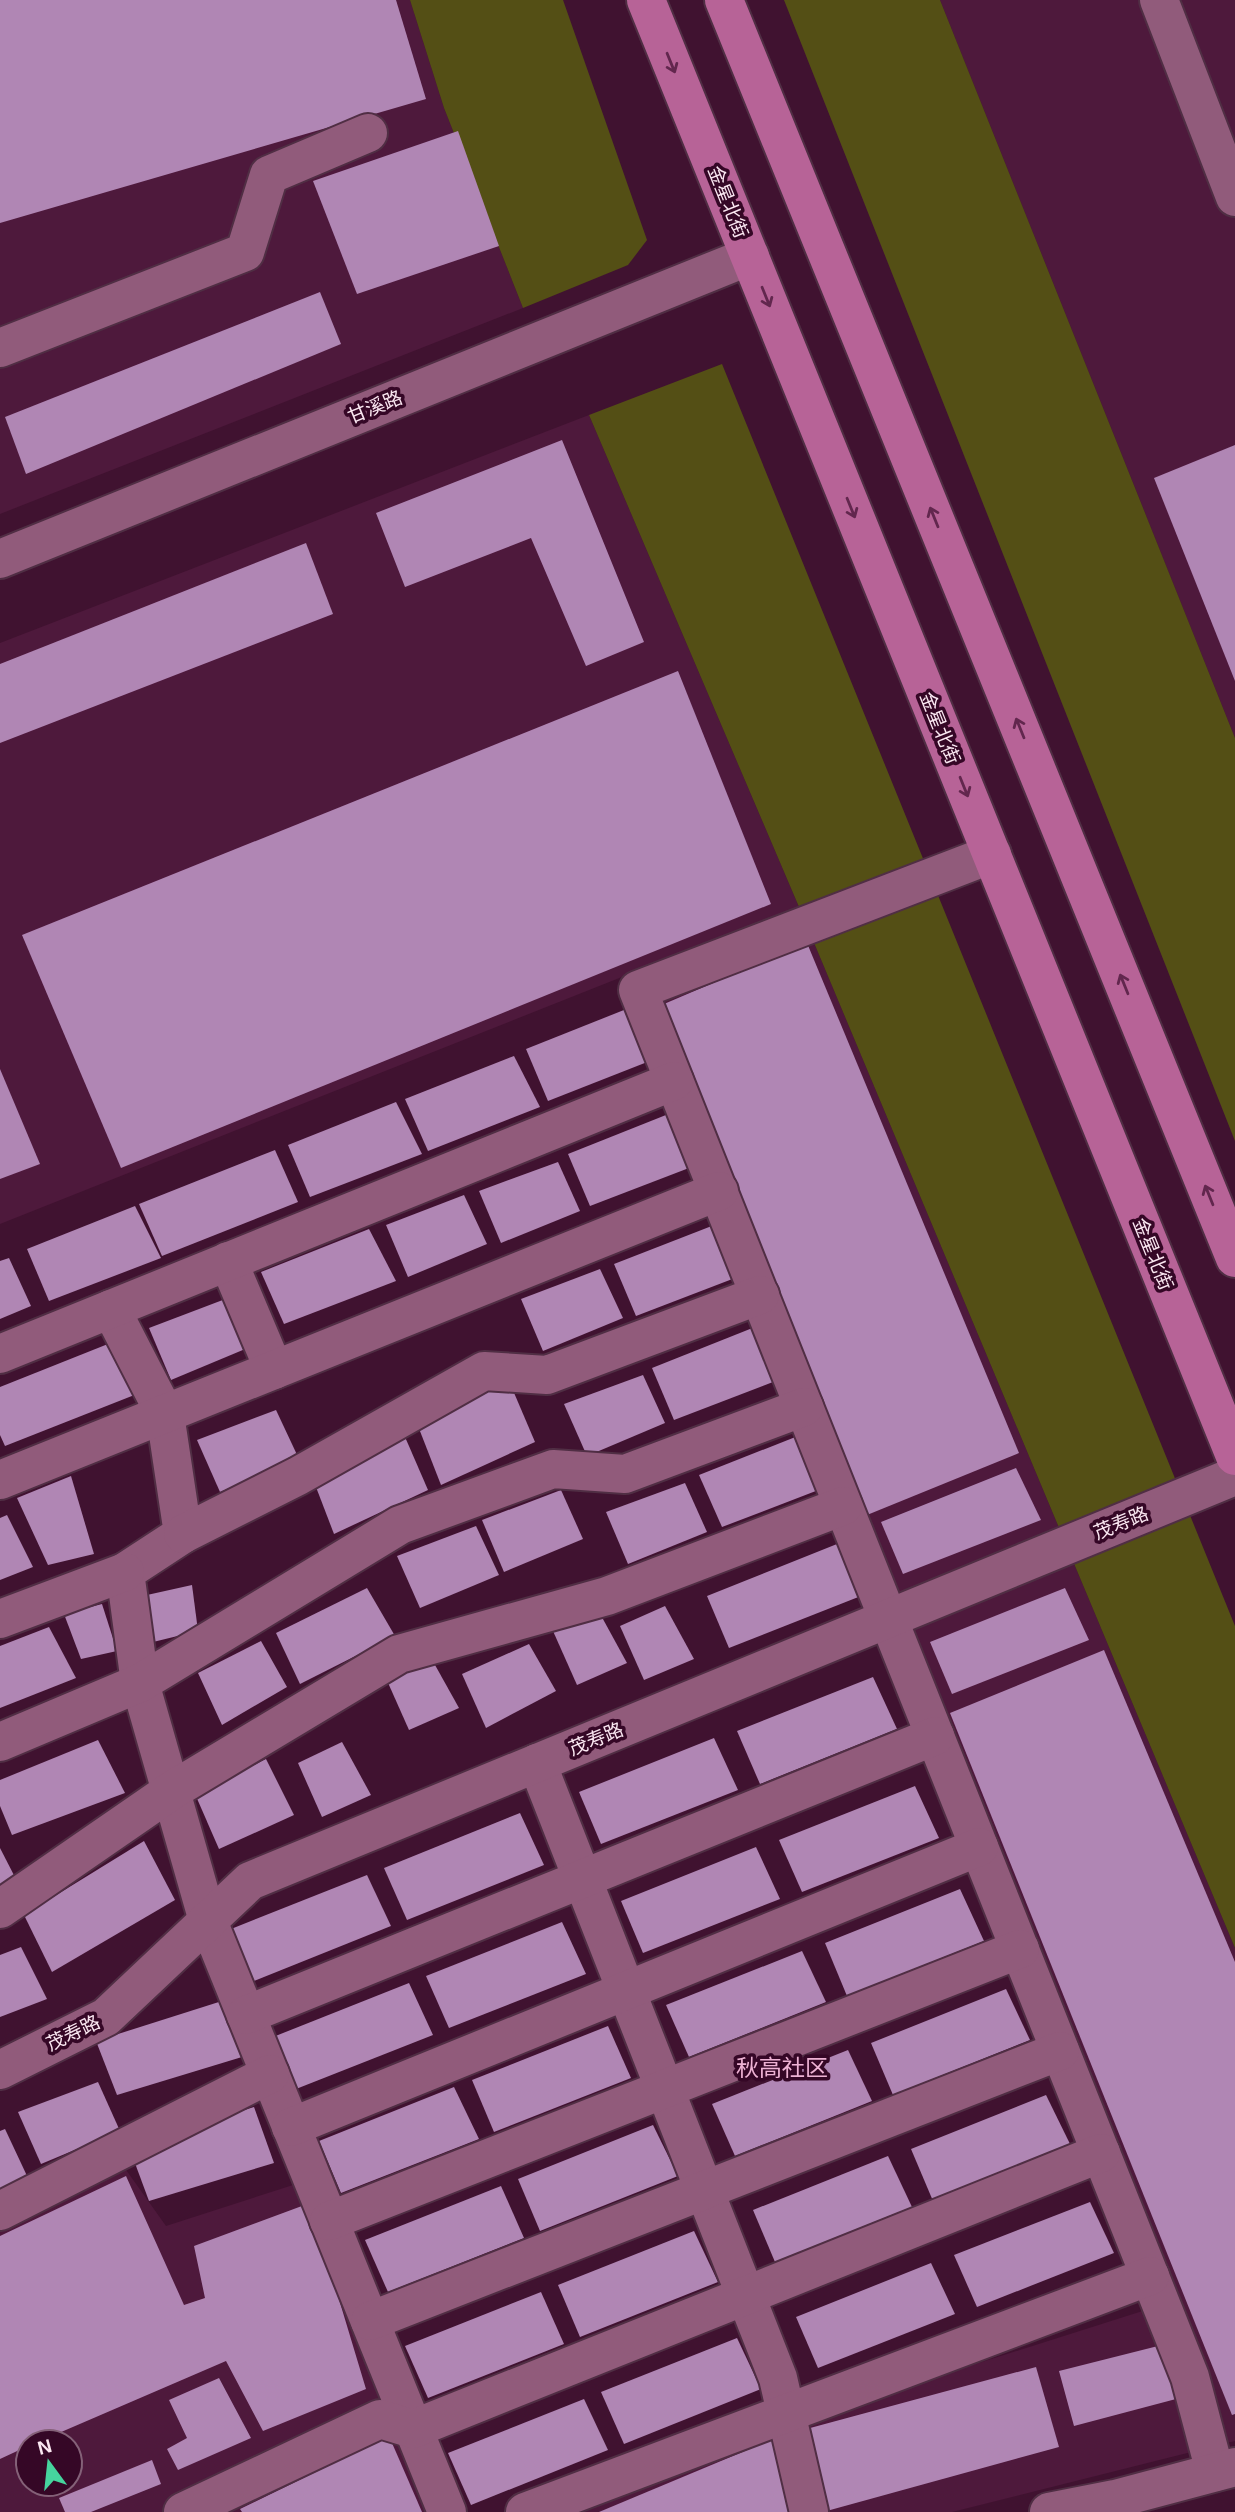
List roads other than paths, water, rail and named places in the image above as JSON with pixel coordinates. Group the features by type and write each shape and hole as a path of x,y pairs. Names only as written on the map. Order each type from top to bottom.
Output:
{"main road":[{"name":"金星北街","path":"646,0 1235,1456"},
{"path":"724,0 1235,1258"}],"street":[{"path":"1159,0 1235,197"},
{"path":"0,348 246,252 269,175 368,133"},
{"name":"甘溪路","path":"0,559 750,256"},
{"path":"992,854 638,990 1225,2470 1115,2499 1049,2512"},
{"path":"0,1354 674,1081"},
{"path":"0,1480 719,1191"},
{"path":"228,1261 274,1370"},
{"path":"0,1619 125,1572 183,1534 298,1476 484,1371 547,1375 760,1295"},
{"path":"111,1309 166,1414 183,1534"},
{"path":"0,1742 140,1683 400,1525 554,1469 625,1475 804,1407"},
{"name":"茂寿路","path":"0,2070 106,2017 250,1881 1235,1476"},
{"path":"0,1909 171,1791 398,1654 607,1596 844,1506"},
{"path":"125,1572 140,1683 208,1921 447,2512"},
{"path":"246,2015 935,1736"},
{"path":"537,1763 778,2378 808,2512"},
{"path":"291,2127 979,1847"},
{"path":"329,2221 1020,1949"},
{"path":"370,2321 1060,2051"},
{"path":"0,2211 270,2074"},
{"path":"183,2512 380,2419 413,2428 1101,2153"},
{"path":"525,2512 1150,2276"}],"district":[{"name":"秋高社区","path":"782,2068"}]}
